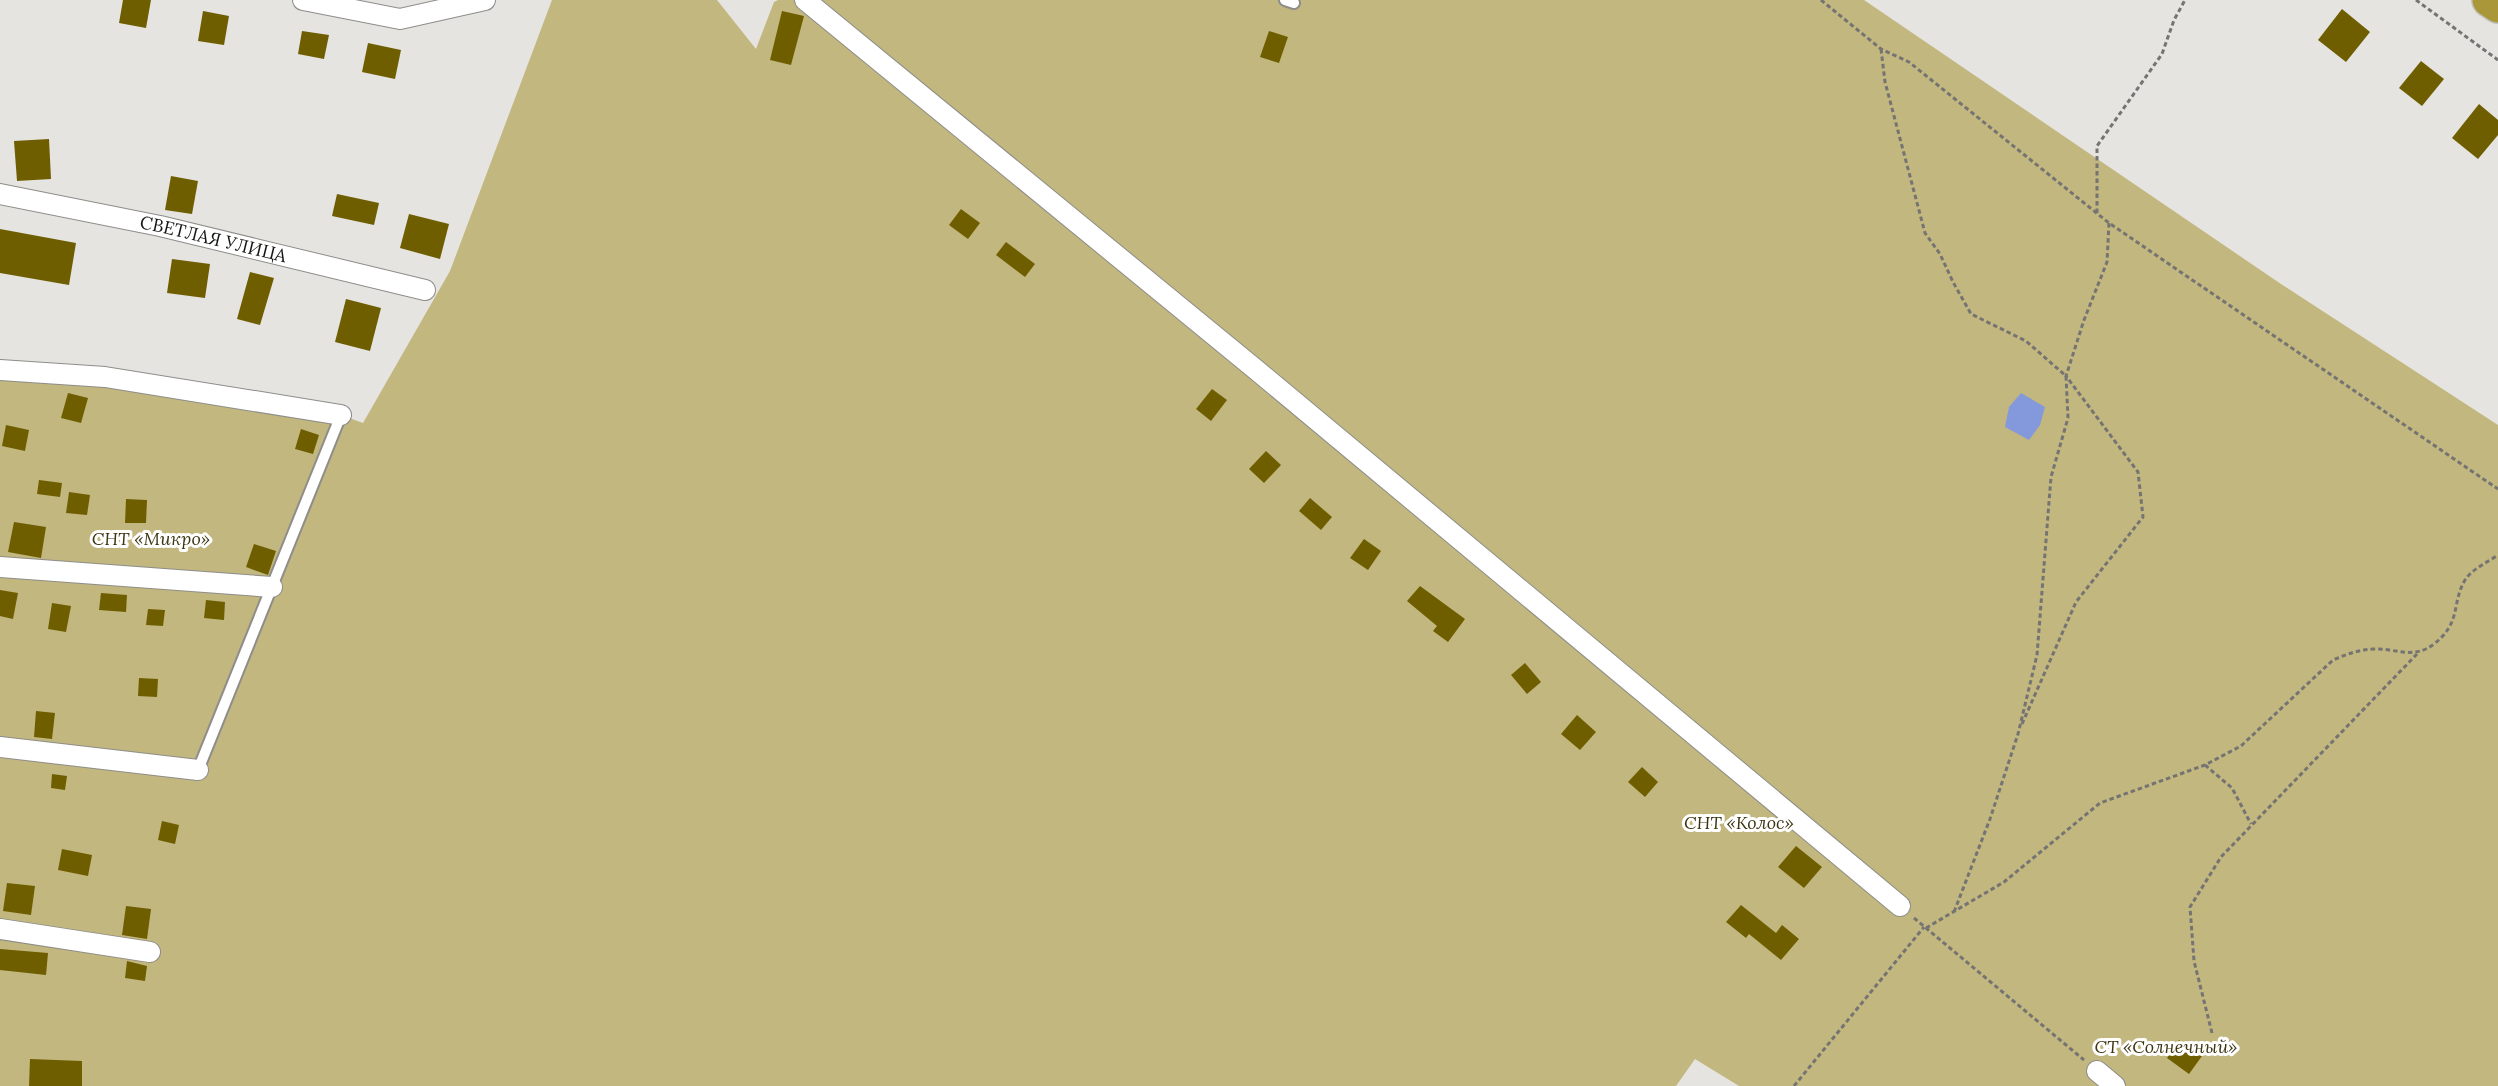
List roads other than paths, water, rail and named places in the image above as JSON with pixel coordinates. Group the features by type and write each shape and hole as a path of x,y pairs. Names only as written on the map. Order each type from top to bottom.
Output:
{"highway":[{"path":"2489,0 2498,6"}],"street":[{"path":"311,1 400,19 485,0"},
{"path":"805,0 1263,375 1904,910"},
{"name":"СВЕТЛАЯ УЛИЦА","path":"0,194 160,226 425,290"},
{"path":"0,370 105,377 341,415"},
{"path":"0,567 272,586"},
{"path":"0,747 198,770"},
{"path":"0,929 150,952"},
{"path":"2097,1071 2115,1086"}],"lane":[{"path":"198,770 341,415"}],"water":[{"path":"2021,393 2045,407 2040,425 2029,440 2005,427 2009,407"}],"park label":[{"name":"СНТ «Микро»","path":"151,539"},
{"name":"СНТ «Колос»","path":"1739,823"},
{"name":"СТ «Солнечный»","path":"2166,1047"}]}
